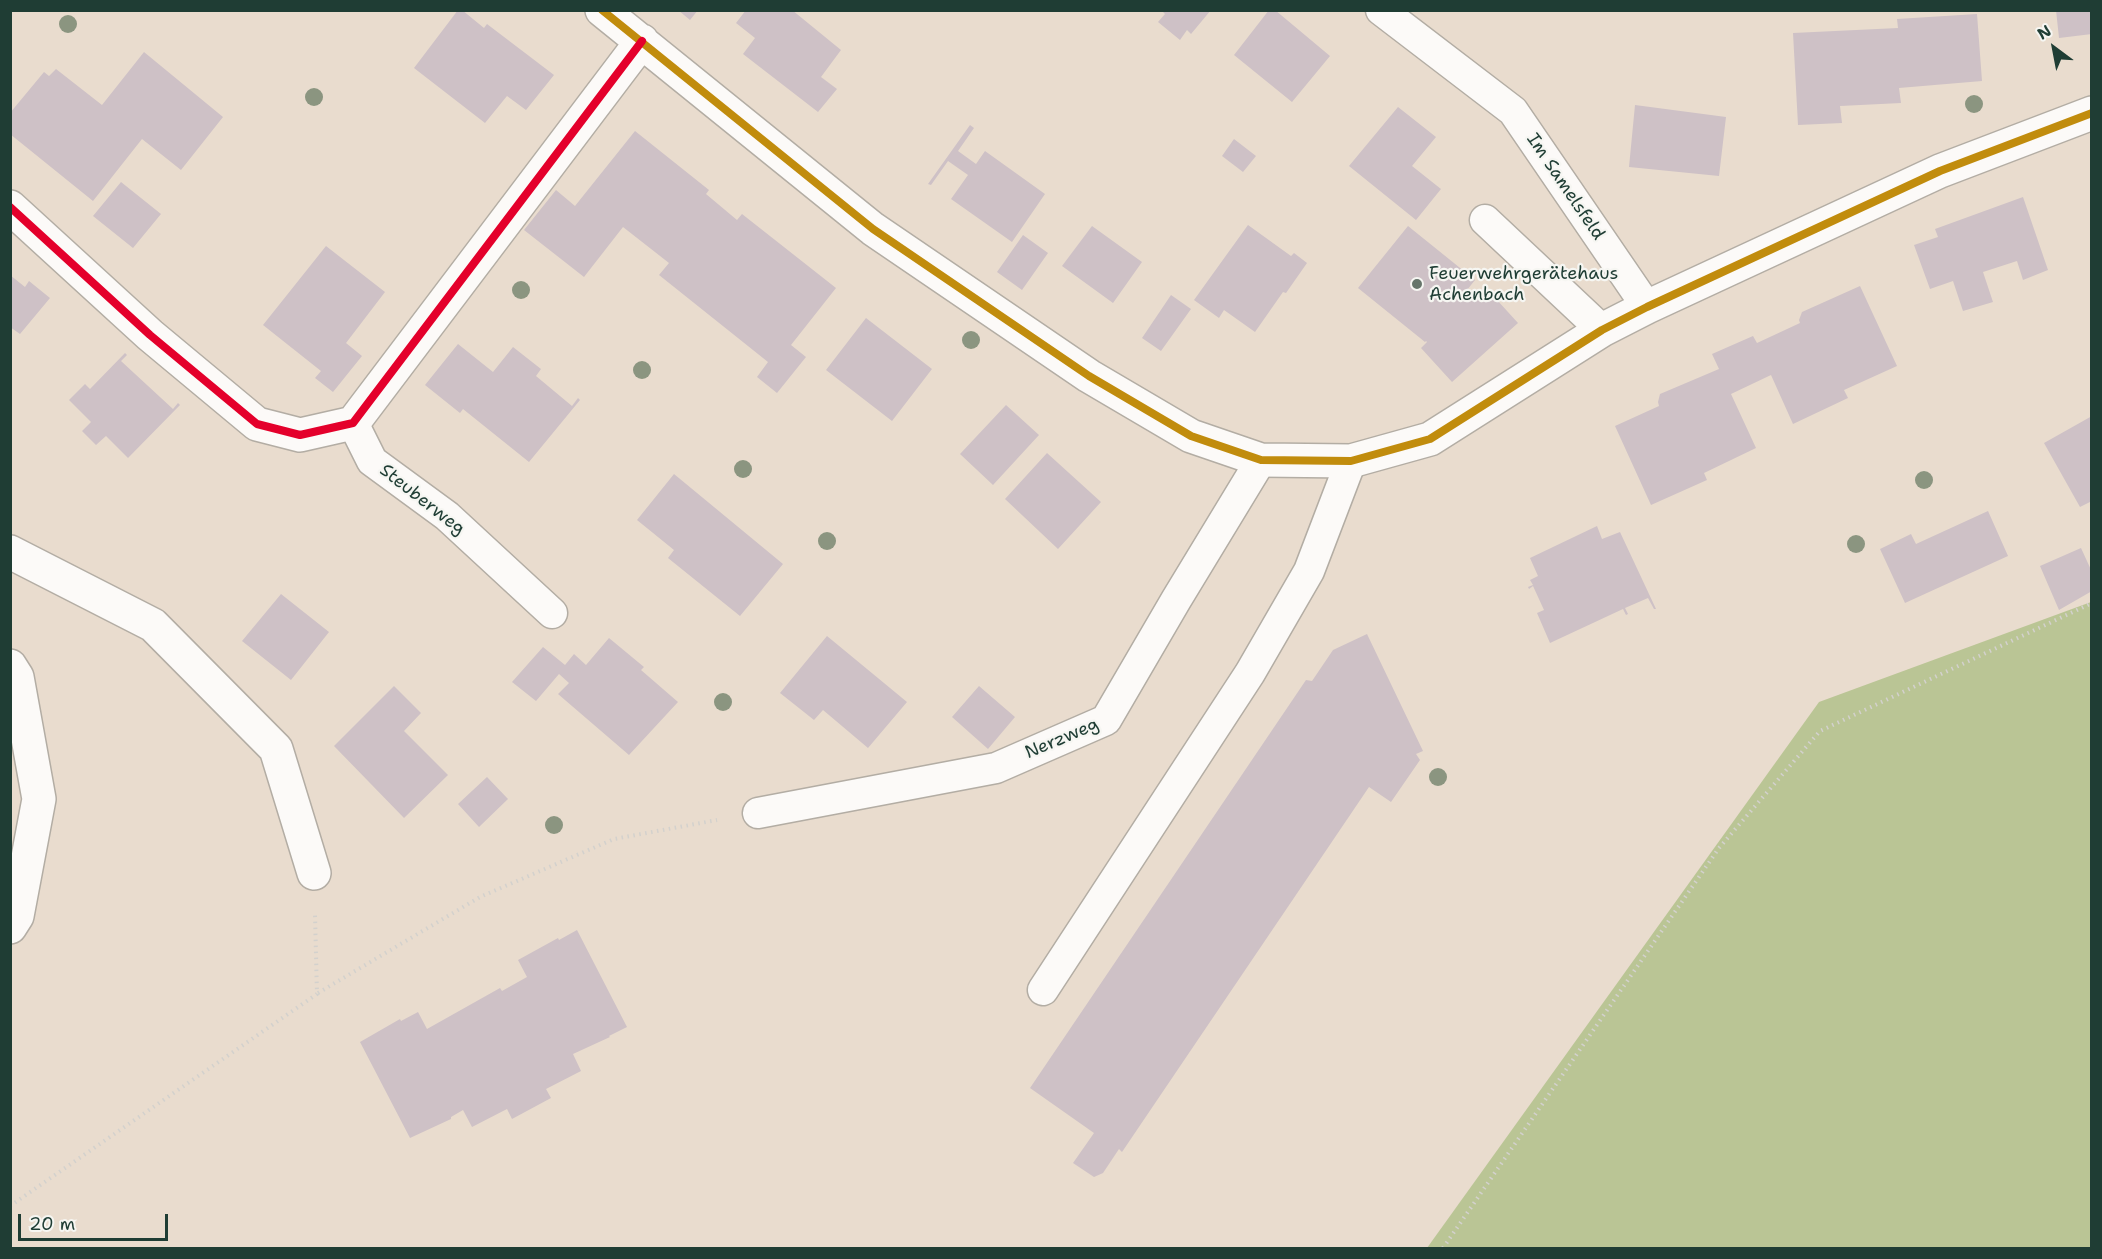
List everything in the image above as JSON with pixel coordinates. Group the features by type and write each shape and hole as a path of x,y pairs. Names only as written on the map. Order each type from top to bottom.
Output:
{"street":[{"path":"602,10 873,229 1089,376 1191,436 1261,460 1351,461 1430,439 1602,330 1647,307 1941,171 2091,113"},
{"path":"10,207 150,336 257,424 300,435 353,423 642,41"},
{"path":"10,552 153,625 276,749 314,873"},
{"path":"10,666 17,677 39,799 17,916 10,927"}],"lane":[{"name":"Im Samelsfeld","path":"1381,10 1513,111 1647,307"},
{"path":"1485,220 1602,330"},
{"name":"Steuberweg","path":"353,423 372,461 447,516 552,613"},
{"name":"Nerzweg","path":"758,813 996,768 1106,720 1261,460"},
{"path":"1043,990 1250,672 1309,571 1351,461"}],"path":[{"path":"1443,1248 1719,848 1820,731 2091,603"},
{"path":"10,1206 317,994 480,897 614,839 758,813"},
{"path":"314,873 317,994"}],"green space":[{"path":"2091,602 2091,1248 1427,1248 1819,702"}],"building":[{"path":"458,10 462,10 484,28 487,24 554,75 526,110 507,96 485,123 414,68"},
{"path":"678,10 698,10 690,20"},
{"path":"746,10 792,10 841,50 821,77 837,89 818,112 743,54 755,38 736,23"},
{"path":"1161,10 1211,10 1191,34 1187,30 1180,40 1158,22 1165,14"},
{"path":"1269,10 1275,10 1330,56 1292,102 1234,55"},
{"path":"2056,10 2092,10 2092,34 2059,38"},
{"path":"1977,14 1982,81 1899,88 1901,103 1840,106 1842,123 1798,125 1793,33 1898,28 1897,19"},
{"path":"144,52 223,117 181,170 142,139 93,201 10,134 10,113 44,72 49,76 56,69 102,105"},
{"path":"1635,105 1726,117 1719,176 1629,167"},
{"path":"1398,107 1436,137 1412,166 1441,189 1416,220 1349,166"},
{"path":"970,125 974,128 958,151 976,164 985,151 1045,194 1012,242 951,199 968,175 948,161 931,185 928,184"},
{"path":"635,131 709,190 706,194 737,220 742,214 836,288 791,345 806,357 777,393 757,377 768,362 659,275 669,263 623,227 584,277 524,230 556,190 575,206"},
{"path":"1234,139 1256,156 1243,172 1222,156"},
{"path":"121,182 161,214 133,248 93,216"},
{"path":"2023,197 2048,270 2023,280 2017,261 1983,272 1993,302 1963,311 1953,281 1930,289 1914,245 1938,237 1935,229"},
{"path":"1248,225 1291,256 1294,253 1307,263 1255,332 1224,310 1219,318 1194,300"},
{"path":"1092,226 1142,262 1113,303 1062,266"},
{"name":"Feuerwehrgerätehaus Achenbach","path":"1408,226 1475,280 1467,290 1476,299 1487,289 1518,323 1452,382 1421,348 1426,341 1358,288"},
{"path":"1023,235 1048,253 1022,290 997,272"},
{"path":"326,246 385,292 346,343 362,356 333,392 315,378 321,371 263,325"},
{"path":"10,275 25,287 29,281 50,298 20,334 10,327"},
{"path":"1860,286 1897,366 1844,390 1848,398 1793,424 1771,375 1731,394 1756,448 1704,473 1707,480 1651,505 1615,426 1659,406 1660,394 1719,369 1712,354 1753,336 1757,343 1800,323 1802,312"},
{"path":"1171,295 1191,309 1161,351 1142,338"},
{"path":"866,318 932,369 892,421 826,370"},
{"path":"458,344 493,372 513,347 541,369 536,376 572,406 578,398 580,400 529,462 463,409 460,413 425,385"},
{"path":"125,353 127,355 121,361 173,409 178,403 180,405 128,458 106,436 96,445 82,431 91,422 69,400 85,384 90,389"},
{"path":"1006,405 1039,435 993,485 960,454"},
{"path":"2092,416 2092,501 2080,507 2044,443"},
{"path":"1047,453 1101,502 1058,549 1005,499"},
{"path":"674,474 783,564 740,616 668,558 674,550 637,520"},
{"path":"1988,511 2008,556 1905,603 1880,549 1911,534 1916,544"},
{"path":"1597,526 1602,539 1620,532 1656,609 1648,598 1625,608 1628,614 1626,615 1623,609 1550,643 1537,613 1544,610 1533,586 1529,589 1528,587 1533,585 1530,580 1538,576 1530,558"},
{"path":"2081,548 2092,572 2092,591 2059,610 2040,566"},
{"path":"281,594 329,632 291,680 242,641"},
{"path":"1367,634 1423,751 1416,754 1420,760 1391,802 1369,787 1122,1152 1119,1149 1103,1173 1094,1177 1073,1163 1094,1133 1030,1088 1306,680 1312,681 1333,650"},
{"path":"827,636 907,702 868,748 823,710 814,720 780,693"},
{"path":"609,638 644,667 641,670 678,702 629,755 558,694 569,683 559,674 536,701 512,682 543,647 565,665 574,654 586,665"},
{"path":"394,686 421,713 404,731 448,775 404,818 334,746"},
{"path":"979,686 1015,717 988,749 952,717"},
{"path":"487,777 508,799 479,827 458,804"},
{"path":"577,930 627,1027 573,1054 581,1071 546,1089 551,1098 512,1119 507,1109 472,1127 463,1110 451,1119 410,1138 360,1042 400,1019 401,1021 418,1012 427,1029 500,988 502,991 527,977 518,960"}],"transit line":[{"path":"602,10 873,229 1089,376 1191,436 1261,460 1351,461 1430,439 1602,330 1647,307 1940,171 2092,113"},
{"path":"10,207 150,335 257,424 300,435 353,423 642,41"}],"place":[{"name":"Feuerwehrgerätehaus Achenbach","path":"1417,284"}]}
